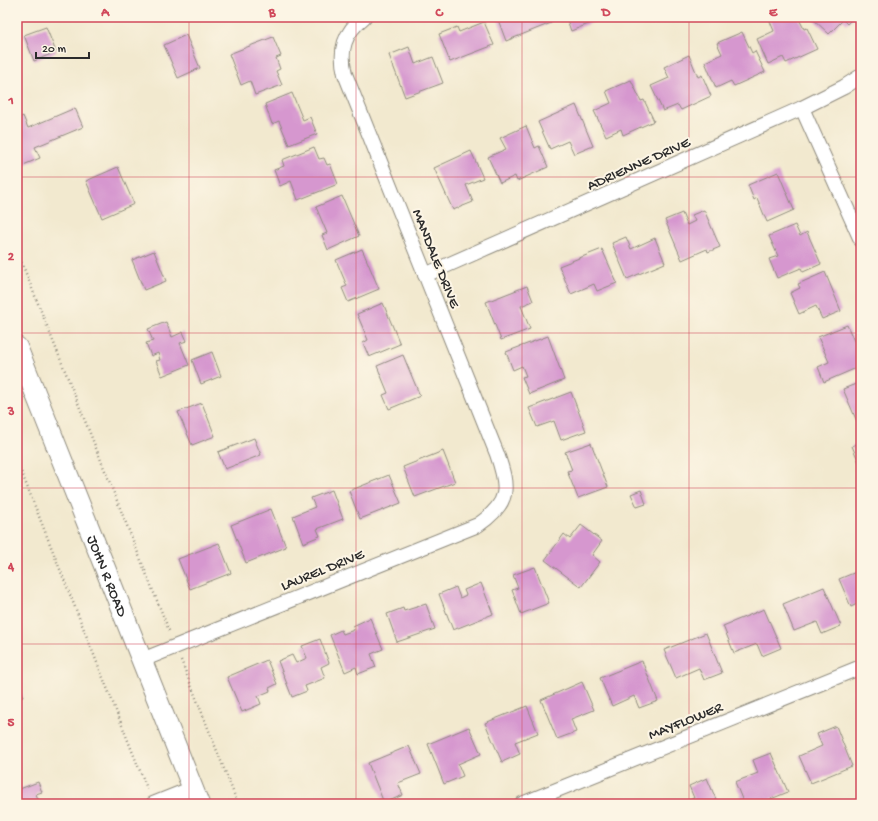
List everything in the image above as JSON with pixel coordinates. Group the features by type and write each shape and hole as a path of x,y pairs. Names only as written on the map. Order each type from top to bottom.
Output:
{"main road":[{"name":"JOHN R ROAD","path":"17,347 196,796"}],"street":[{"name":"MANDALE DRIVE","path":"364,17 348,32 343,48 342,61 345,74 499,460 506,482 503,497"},
{"name":"ADRIENNE DRIVE","path":"425,275 802,108 844,87 861,76"},
{"path":"802,108 861,240"},
{"name":"LAUREL DRIVE","path":"142,660 478,525 495,510 503,497"},
{"name":"MAYFLOWER","path":"522,804 861,667"},
{"path":"150,798 196,796"}],"path":[{"path":"17,251 169,629"},
{"path":"17,461 150,798"},
{"path":"182,662 238,804"}],"building":[{"path":"497,17 548,17 551,23 506,41"},
{"path":"566,17 606,17 571,31"},
{"path":"774,17 798,17 804,29 807,28 817,49 786,63 783,57 768,64 757,39 774,31 769,19"},
{"path":"811,17 854,17 847,24 843,20 829,34"},
{"path":"484,22 494,45 450,62 439,34 457,27 459,32"},
{"path":"46,27 56,52 34,61 24,35"},
{"path":"742,32 752,53 755,51 765,72 734,86 731,81 716,88 705,62 722,54 717,43"},
{"path":"186,35 200,68 178,78 164,45"},
{"path":"273,37 281,56 276,58 280,69 276,71 282,85 255,95 250,81 241,85 229,54"},
{"path":"409,47 415,64 433,57 443,83 405,97 389,55"},
{"path":"689,55 698,77 702,75 711,96 681,110 678,105 663,111 651,86 669,78 664,67"},
{"path":"631,80 641,101 644,100 654,121 623,135 621,129 606,136 594,111 611,103 606,91"},
{"path":"292,93 303,120 310,117 317,134 289,145 279,121 272,124 265,104"},
{"path":"576,105 593,146 574,154 568,141 550,149 538,122"},
{"path":"75,108 83,127 35,147 40,158 21,166 17,155 17,119 23,116 28,128"},
{"path":"526,126 535,148 539,146 548,167 517,181 515,176 500,183 488,157 506,149 500,138"},
{"path":"314,147 319,159 324,158 327,165 330,164 338,184 298,200 291,181 280,186 274,170 284,166 282,160"},
{"path":"471,151 483,178 466,185 473,202 453,210 434,168"},
{"path":"118,167 134,204 102,218 86,181"},
{"path":"778,172 794,210 767,222 757,198 754,200 748,185"},
{"path":"342,196 359,236 328,250 322,235 327,233 316,207"},
{"path":"704,210 720,247 708,252 707,249 682,260 665,220 682,213 687,225 695,221 692,215"},
{"path":"795,225 800,236 807,232 821,264 803,272 801,268 777,278 769,259 778,256 769,236"},
{"path":"626,237 631,249 655,238 665,263 627,279 612,243"},
{"path":"362,249 379,289 348,302 342,288 347,286 336,260"},
{"path":"602,249 617,283 597,291 594,284 571,294 559,266"},
{"path":"154,251 166,281 144,290 132,260"},
{"path":"825,272 841,311 822,319 816,306 799,314 790,293 800,288 798,284"},
{"path":"527,286 533,301 521,306 530,329 501,340 486,302"},
{"path":"383,303 400,344 369,357 363,343 368,340 357,314"},
{"path":"166,322 172,337 183,332 187,341 180,343 189,365 162,376 156,361 160,360 158,353 151,356 146,343 153,341 148,329"},
{"path":"847,325 861,357 861,366 824,382 818,367 829,362 818,337"},
{"path":"548,336 564,380 529,394 522,377 526,376 522,366 513,370 506,352"},
{"path":"212,352 221,376 201,384 192,360"},
{"path":"403,355 420,396 389,409 383,395 388,393 377,366"},
{"path":"861,382 861,431 843,389"},
{"path":"571,392 586,431 561,440 554,421 537,427 529,408"},
{"path":"202,403 215,436 192,445 178,412"},
{"path":"254,438 261,455 225,469 218,452"},
{"path":"861,442 861,467 852,446"},
{"path":"591,443 608,487 578,498 567,471 572,470 565,452"},
{"path":"443,451 455,482 415,497 403,467"},
{"path":"389,475 401,503 360,519 349,491"},
{"path":"332,490 343,519 317,529 320,536 303,543 293,516 315,507 311,498"},
{"path":"641,490 646,504 637,507 631,494"},
{"path":"271,509 286,547 246,563 231,525"},
{"path":"581,525 602,541 592,555 600,562 581,587 545,560 564,534 570,539"},
{"path":"219,543 231,573 190,589 178,559"},
{"path":"535,567 549,603 521,614 512,590 518,588 513,575"},
{"path":"861,570 861,602 851,607 839,579"},
{"path":"481,583 493,614 453,630 439,594 456,587 460,598 466,595 464,590"},
{"path":"824,587 841,626 822,634 817,622 794,631 783,604"},
{"path":"426,604 435,629 397,642 387,614 403,608 404,611"},
{"path":"764,609 781,648 762,656 757,644 734,653 723,626"},
{"path":"370,618 383,649 371,654 376,667 358,674 356,667 345,672 330,635 341,630 343,634 354,630 353,626"},
{"path":"706,633 722,673 704,680 699,668 676,678 664,650"},
{"path":"320,639 329,663 321,667 325,678 305,686 307,691 292,697 278,661 292,655 296,663 307,658 302,646"},
{"path":"267,660 277,684 269,688 270,691 258,696 261,704 242,712 227,677"},
{"path":"642,661 658,701 639,708 634,696 612,706 600,678"},
{"path":"17,682 23,697 17,699"},
{"path":"582,682 594,710 571,719 576,732 557,739 541,700"},
{"path":"527,706 538,733 515,742 520,754 502,762 485,723"},
{"path":"836,726 852,766 811,783 799,756 822,746 817,734"},
{"path":"469,727 481,754 458,764 463,776 444,784 428,744"},
{"path":"409,746 421,774 398,783 403,795 384,803 368,763"},
{"path":"771,753 788,792 759,804 744,804 735,782 758,773 753,760"},
{"path":"707,778 718,804 680,804 694,798 689,786"},
{"path":"38,782 42,792 36,794 40,804 17,804 17,790"}]}
